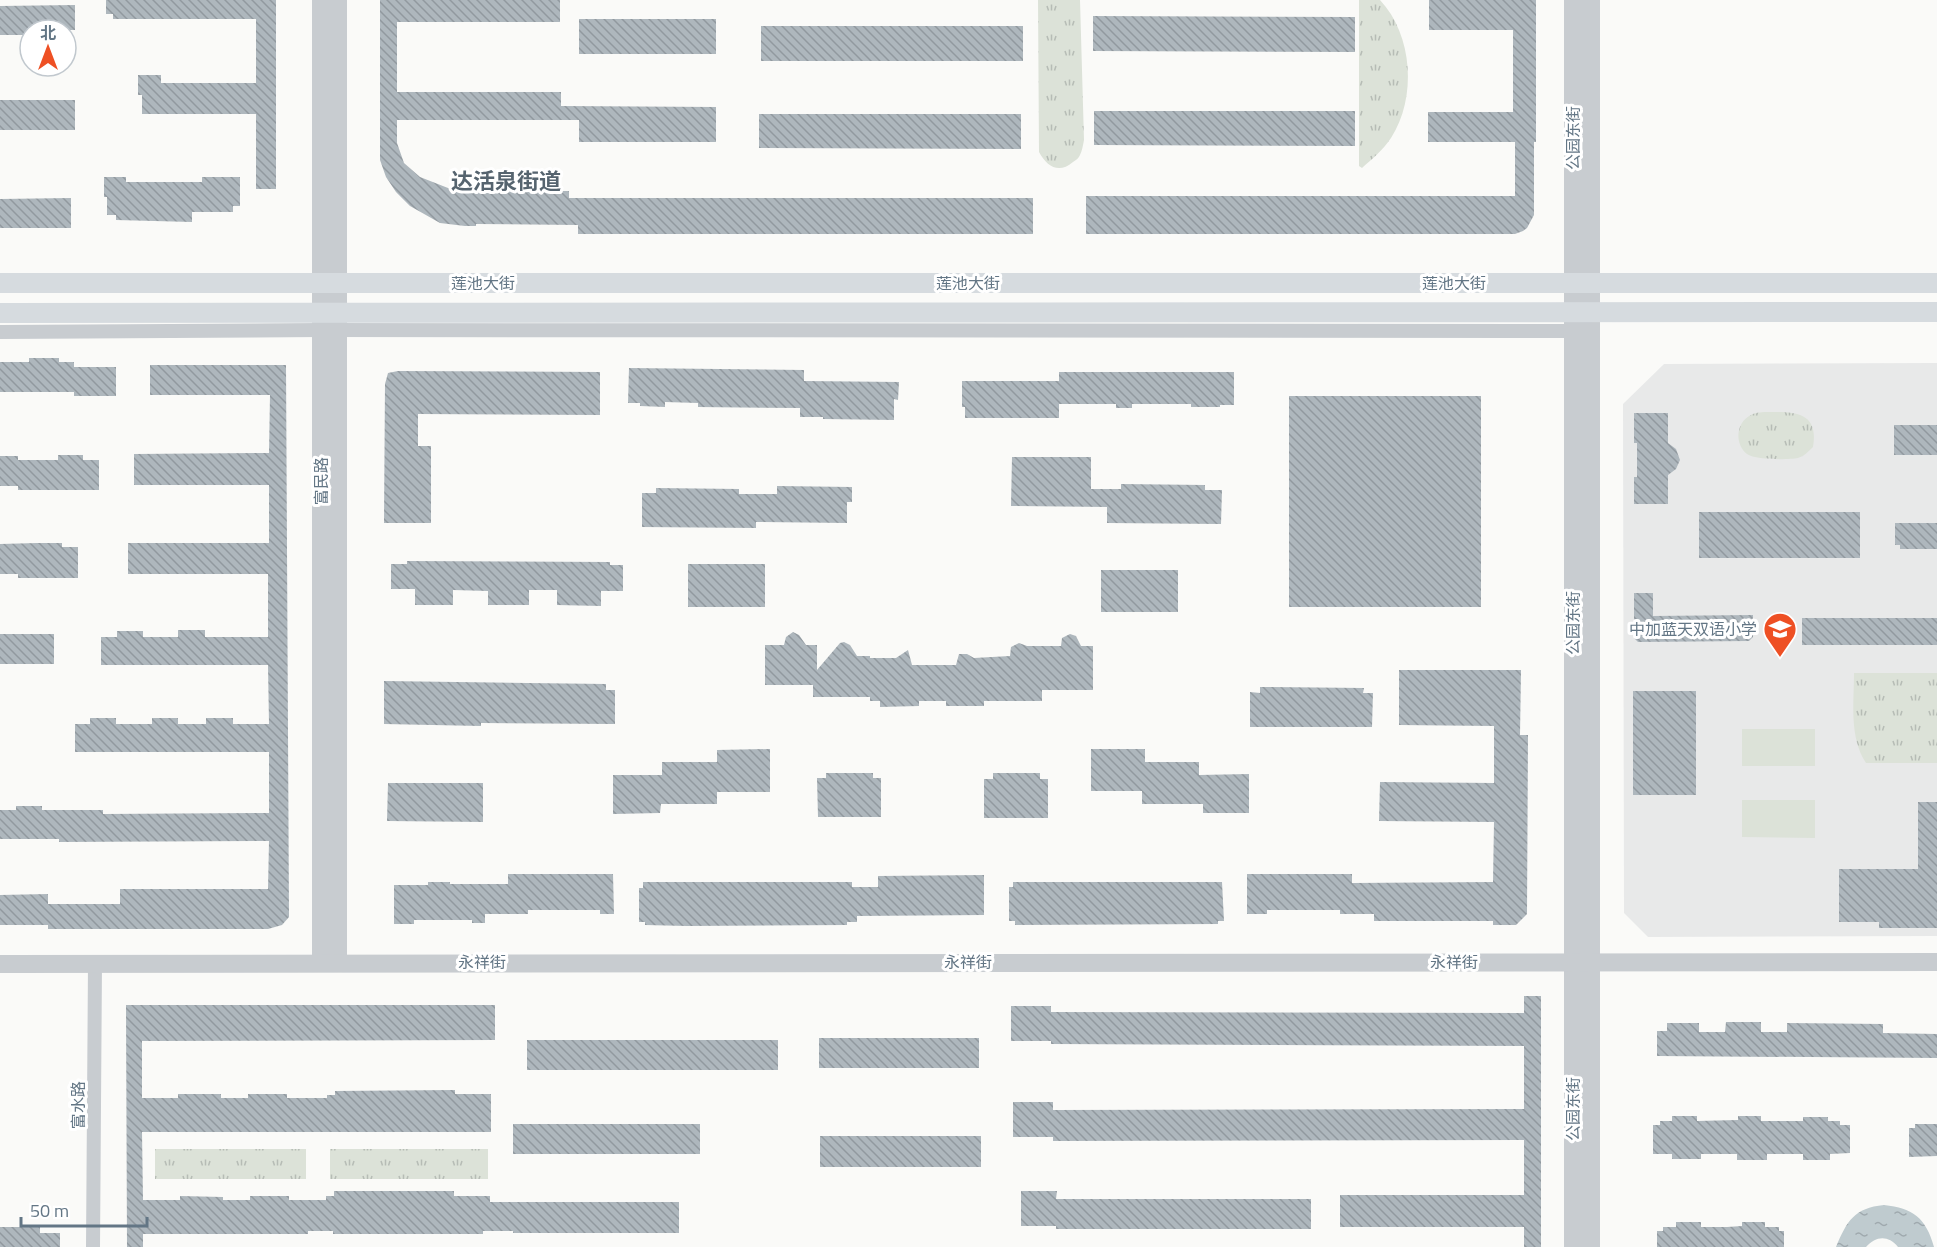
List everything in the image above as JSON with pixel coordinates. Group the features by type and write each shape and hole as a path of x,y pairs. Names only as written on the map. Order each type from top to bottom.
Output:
{"main road":[{"name":"莲池大街","path":"0,284 1937,283"},
{"name":"莲池大街","path":"0,313 329,322 1579,319 1937,312"}],"street":[{"name":"富民路","path":"321,0 329,283 329,963"},
{"name":"富民路","path":"329,283 338,0"},
{"name":"公园东街","path":"1573,0 1582,283"},
{"name":"公园东街","path":"1591,0 1579,319 1582,962 1591,1247"},
{"name":"公园东街","path":"1573,1247 1582,962 1579,319"},
{"path":"0,332 329,322"},
{"name":"永祥街","path":"0,964 1937,962"},
{"name":"富水路","path":"93,1247 95,963"}],"shaded area":[{"name":"中加蓝天双语小学","path":"1937,363 1937,936 1648,937 1624,913 1623,404 1664,364"}],"green space":[{"path":"1038,0 1080,0 1084,140 1079,157 1063,168 1050,165 1039,152"},
{"path":"1359,0 1380,0 1391,14 1405,48 1408,67 1408,86 1399,122 1388,142 1362,168 1359,166"},
{"path":"1760,412 1803,416 1809,421 1814,435 1813,447 1808,452 1798,458 1780,459 1751,456 1743,450 1738,433 1746,418"},
{"path":"1854,673 1937,673 1937,763 1866,763 1855,731"},
{"path":"1742,729 1815,729 1815,766 1742,766"},
{"path":"1742,800 1815,800 1815,838 1742,837"},
{"path":"155,1149 306,1149 306,1179 155,1179"},
{"path":"330,1149 488,1149 488,1179 330,1179"}],"water":[{"path":"1884,1205 1903,1209 1917,1216 1927,1229 1934,1247 1898,1247 1890,1240 1882,1238 1866,1247 1836,1247 1853,1217 1865,1209"}],"building":[{"path":"106,0 276,0 276,189 256,189 256,114 142,114 142,95 138,95 138,75 161,75 161,83 256,83 256,19 113,19 113,14 106,14"},
{"path":"380,0 560,0 560,22 397,22 397,92 561,92 561,106 716,107 716,142 579,142 579,120 397,120 397,143 404,163 420,177 448,188 466,191 569,191 569,198 1033,198 1033,234 578,234 578,225 476,224 476,226 465,226 440,223 410,206 396,192 386,177 380,160"},
{"path":"1429,0 1536,0 1534,215 1523,231 1515,234 1086,234 1086,196 1515,196 1515,142 1428,142 1428,112 1513,112 1513,30 1429,30"},
{"path":"75,5 75,18 18,18 18,35 0,35 0,6"},
{"path":"1093,16 1355,17 1355,52 1093,51"},
{"path":"579,19 716,19 716,54 579,54"},
{"path":"761,26 1023,26 1023,61 761,61"},
{"path":"0,100 75,100 75,130 0,130"},
{"path":"1094,111 1355,111 1355,146 1094,145"},
{"path":"759,114 1021,114 1021,149 759,148"},
{"path":"104,177 126,177 126,182 202,182 202,177 240,177 240,206 233,206 233,212 192,212 192,222 116,220 116,215 107,215"},
{"path":"71,198 71,228 0,228 0,199"},
{"path":"29,358 59,358 59,362 74,362 74,367 116,367 116,396 74,396 74,392 0,392 0,362 29,362"},
{"path":"150,365 286,365 289,917 282,925 268,929 48,929 48,925 0,925 0,895 48,894 48,904 120,904 120,889 268,889 269,841 59,842 59,839 0,839 0,810 16,810 16,806 42,806 42,810 103,810 103,814 269,813 269,752 75,752 75,724 90,724 90,718 116,718 116,724 152,724 152,718 178,718 178,724 206,724 206,718 233,718 233,724 269,724 268,665 101,665 101,637 117,637 117,631 143,631 143,637 178,637 178,630 205,630 205,637 268,637 268,574 128,574 128,543 269,543 269,485 134,485 134,454 269,453 270,395 150,395"},
{"path":"629,368 804,370 804,381 899,382 898,400 894,399 894,420 800,417 800,408 698,407 698,403 665,402 665,407 640,406 640,403 628,403"},
{"path":"398,371 600,372 600,415 418,414 418,446 431,446 431,523 384,523 385,384 388,373"},
{"path":"1059,372 1234,372 1234,405 1191,407 1191,404 1132,404 1132,408 1116,408 1116,404 1059,404 1059,418 965,418 965,407 962,407 962,381 1059,381"},
{"path":"1289,396 1481,396 1481,607 1289,607"},
{"path":"1634,413 1668,413 1668,443 1676,449 1680,460 1676,469 1668,475 1668,504 1634,504 1637,443 1634,443"},
{"path":"1894,425 1937,425 1937,455 1894,455"},
{"path":"58,455 83,455 83,460 99,460 99,490 18,490 18,486 0,486 0,456 18,456 18,460 58,460"},
{"path":"1012,457 1091,457 1091,489 1121,489 1121,484 1205,485 1205,490 1222,490 1221,524 1107,523 1107,507 1011,506"},
{"path":"777,486 852,487 852,502 847,502 847,523 756,522 756,528 642,527 642,493 656,493 656,488 739,489 739,494 777,494"},
{"path":"1699,512 1860,512 1860,558 1699,558"},
{"path":"1895,523 1937,523 1937,549 1900,549 1900,545 1895,545"},
{"path":"62,543 62,547 78,547 78,578 18,578 18,574 0,574 0,544"},
{"path":"407,561 610,562 610,565 623,565 623,591 601,591 601,606 557,605 557,590 529,590 529,605 488,605 488,591 453,590 453,605 415,605 415,589 391,589 391,564 407,564"},
{"path":"688,564 765,564 765,607 688,607"},
{"path":"1101,570 1178,570 1178,612 1101,612"},
{"path":"1634,593 1653,593 1653,616 1753,615 1753,637 1749,641 1638,642 1634,638"},
{"path":"1802,618 1937,618 1937,645 1802,645"},
{"path":"793,632 799,635 806,645 817,645 817,670 840,643 844,642 850,645 857,656 896,658 908,650 912,665 956,665 959,654 967,654 974,658 1010,656 1011,647 1019,643 1027,646 1061,646 1062,638 1070,634 1076,636 1081,646 1093,646 1093,690 1042,690 1042,701 984,701 984,706 946,706 946,701 919,701 919,706 880,707 880,701 870,701 870,697 813,697 813,685 765,685 765,645 784,645 786,637"},
{"path":"0,634 54,634 54,664 0,664"},
{"path":"1399,670 1521,670 1520,735 1528,735 1527,914 1516,925 1493,925 1493,921 1374,921 1374,914 1340,914 1340,910 1267,910 1267,914 1247,914 1247,874 1352,874 1352,883 1493,882 1494,822 1379,821 1380,782 1494,783 1494,726 1399,725"},
{"path":"384,681 606,684 606,690 615,690 615,724 481,723 481,726 384,724"},
{"path":"1260,687 1364,688 1363,693 1373,693 1372,727 1250,727 1250,692 1260,693"},
{"path":"1633,691 1696,691 1696,795 1633,795"},
{"path":"770,749 770,792 717,792 717,804 661,804 660,813 613,814 613,775 662,775 662,762 717,762 717,750"},
{"path":"1091,749 1145,749 1145,762 1199,762 1199,775 1249,774 1249,813 1203,813 1203,804 1142,804 1142,791 1091,791"},
{"path":"826,773 873,773 873,778 881,778 881,817 818,817 817,778 826,778"},
{"path":"993,773 1040,773 1040,779 1048,779 1048,818 984,818 984,779 993,779"},
{"path":"388,783 483,783 483,822 387,821"},
{"path":"1918,802 1937,802 1937,928 1879,928 1879,922 1839,922 1839,869 1918,869"},
{"path":"508,874 613,874 614,914 600,914 600,910 528,910 528,914 485,914 485,923 472,923 472,920 414,920 414,924 394,924 394,885 428,885 428,882 508,884"},
{"path":"984,875 984,915 857,916 857,922 847,922 847,925 687,926 645,925 645,922 639,922 639,888 643,888 643,882 852,882 852,887 878,887 878,876"},
{"path":"1013,882 1222,882 1224,921 1218,921 1218,924 1015,925 1015,921 1009,921 1009,887 1013,887"},
{"path":"1524,996 1541,996 1541,1247 1524,1247 1524,1227 1340,1227 1340,1195 1524,1195 1524,1140 1053,1141 1053,1137 1013,1137 1013,1102 1053,1102 1053,1110 1524,1109 1524,1046 1051,1044 1051,1041 1011,1041 1011,1006 1051,1006 1051,1012 1524,1013"},
{"path":"126,1005 495,1005 495,1040 142,1041 142,1098 178,1098 178,1094 221,1094 221,1098 248,1098 248,1094 287,1094 287,1098 327,1098 327,1095 335,1095 335,1091 455,1090 455,1094 491,1094 491,1132 142,1132 143,1200 180,1200 180,1196 250,1200 250,1196 289,1196 289,1200 326,1200 326,1196 334,1196 334,1191 454,1191 454,1196 490,1196 490,1202 679,1202 679,1233 483,1231 483,1234 333,1234 333,1231 308,1231 308,1234 143,1234 143,1247 127,1247"},
{"path":"1726,1022 1761,1022 1761,1032 1787,1032 1787,1023 1883,1024 1883,1033 1937,1034 1937,1058 1657,1056 1657,1031 1667,1031 1667,1023 1699,1023 1699,1032 1725,1032"},
{"path":"819,1038 979,1038 979,1068 819,1068"},
{"path":"527,1040 778,1040 778,1070 527,1070"},
{"path":"1672,1116 1697,1116 1697,1121 1738,1120 1738,1116 1761,1116 1761,1121 1803,1121 1803,1117 1828,1117 1828,1121 1840,1121 1840,1125 1850,1125 1850,1153 1830,1154 1830,1160 1803,1160 1803,1154 1767,1154 1767,1160 1737,1160 1737,1154 1701,1154 1701,1159 1672,1159 1672,1154 1653,1154 1653,1125 1660,1125 1660,1121 1672,1121"},
{"path":"513,1124 700,1124 700,1154 513,1154"},
{"path":"1915,1124 1937,1124 1937,1156 1909,1157 1909,1128 1915,1128"},
{"path":"820,1136 981,1136 981,1167 820,1167"},
{"path":"1021,1191 1057,1191 1056,1199 1311,1199 1311,1229 1056,1229 1056,1226 1021,1226"},
{"path":"1676,1222 1701,1222 1701,1227 1727,1227 1742,1226 1742,1222 1765,1222 1765,1227 1779,1227 1779,1231 1784,1231 1784,1247 1657,1247 1657,1231 1663,1231 1663,1227 1676,1227"},
{"path":"0,1227 40,1227 40,1233 60,1233 60,1247 0,1247"}],"place":[{"name":"中加蓝天双语小学","path":"1780,658"}],"district":[{"name":"达活泉街道","path":"506,181"}]}
